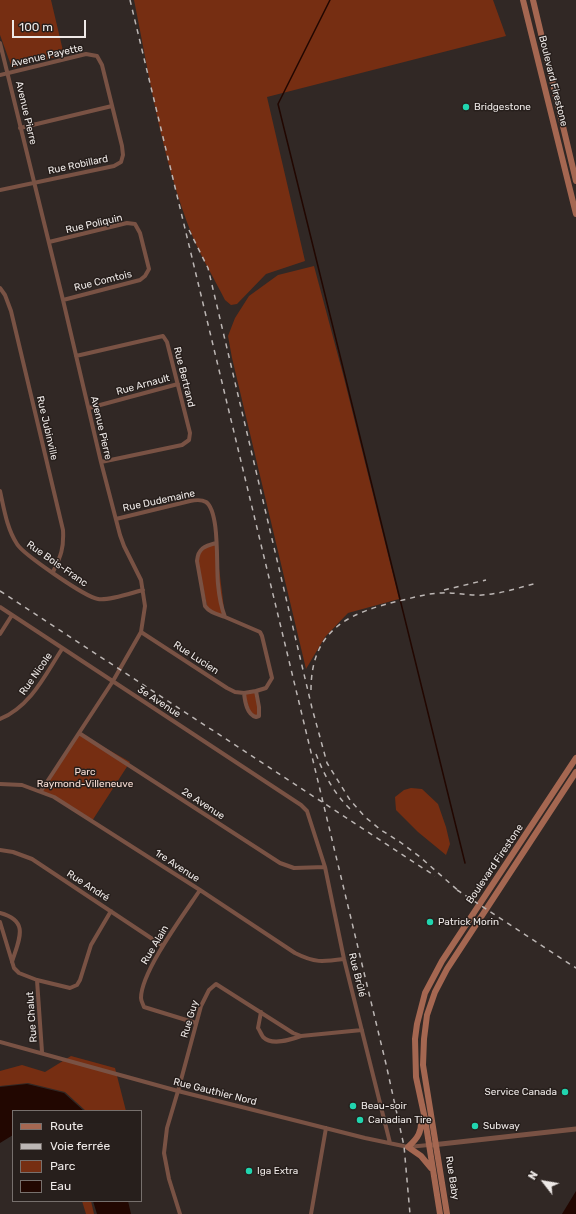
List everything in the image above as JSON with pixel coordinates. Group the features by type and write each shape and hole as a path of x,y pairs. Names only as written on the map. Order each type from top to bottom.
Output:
{"main road":[{"name":"Boulevard Firestone","path":"523,0 576,214"},
{"name":"Boulevard Firestone","path":"533,0 576,181"},
{"name":"Boulevard Firestone","path":"429,1145 416,1077 415,1039 417,1024 425,993 442,961 576,758"},
{"name":"Boulevard Firestone","path":"437,1144 423,1065 427,1015 435,992 447,969 576,772"},
{"path":"420,1095 421,1130 418,1137 408,1147 425,1159 433,1171"},
{"name":"Rue Baby","path":"437,1144 448,1214"},
{"name":"Rue Baby","path":"429,1145 440,1214"}],"street":[{"name":"Avenue Pierre","path":"0,42 101,462 124,546 137,571 143,590 144,606 141,632 113,681 42,791"},
{"name":"Avenue Payette","path":"0,75 86,54 97,56"},
{"name":"Rue Robillard","path":"0,190 114,166 121,162 123,155 122,146 102,65 97,56"},
{"path":"20,128 112,106"},
{"name":"Rue Poliquin","path":"49,242 127,224 135,224 140,233 149,269 145,276"},
{"name":"Rue Comtois","path":"63,300 140,280 145,276"},
{"name":"Rue Jubinville","path":"0,288 5,295 11,311 62,530 63,548 53,572"},
{"name":"Rue Bertrand","path":"76,356 163,336 167,342 190,433 189,440 182,445 101,462"},
{"name":"Rue Arnault","path":"89,408 178,384"},
{"name":"Rue Bois-Franc","path":"0,491 2,506 12,536 18,546 28,556 84,594 98,599 106,599 143,590"},
{"name":"Rue Dudemaine","path":"116,519 199,500 206,502 212,509 216,530 216,543"},
{"path":"225,617 218,584 216,543 203,547 199,550 197,560 205,606 212,612 256,629 262,636 272,678 266,688 256,691 260,712 259,716 252,716 249,713 244,693"},
{"name":"3e Avenue","path":"0,607 302,805 307,811"},
{"path":"0,634 12,615"},
{"name":"Rue Lucien","path":"141,632 227,688 235,692 244,693 256,691"},
{"name":"Rue Nicole","path":"0,719 11,714 29,699 62,649"},
{"name":"2e Avenue","path":"79,734 280,863 294,868 325,867"},
{"name":"1re Avenue","path":"0,784 22,785 42,791 54,797 300,956 319,962 344,959"},
{"name":"Rue Brûlé","path":"307,811 325,867 344,959 390,1143"},
{"name":"Rue André","path":"0,850 13,852 32,859 164,946"},
{"name":"Rue Alain","path":"196,1023 144,1007 141,999 150,968 200,890"},
{"path":"0,922 14,968 19,973 37,980 70,988 77,985 80,980 91,945 111,911"},
{"path":"0,913 14,919 20,925 19,939 12,962"},
{"name":"Rue Chalut","path":"37,980 42,1052"},
{"name":"Rue Guy","path":"180,1214 169,1179 164,1153 167,1128 201,1006 209,990 216,984 301,1036"},
{"path":"261,1012 258,1028 264,1038 276,1042 288,1041 301,1036 362,1030"},
{"name":"Rue Gauthier Nord","path":"0,1042 42,1052 178,1091 326,1128 408,1147 429,1145"},
{"path":"312,1214 326,1128"},
{"path":"429,1145 576,1128"}],"green space":[{"path":"0,0 51,0 64,55 12,68 0,35"},
{"path":"134,0 493,0 506,36 267,97 305,261 266,274 237,304 231,305 225,300 199,251 182,207 165,149 151,89"},
{"path":"314,266 344,378 399,599 348,613 325,637 306,669 228,336 235,318 249,296 278,275"},
{"path":"216,543 225,617 208,610 197,561 199,550"},
{"path":"256,691 259,716 252,716 244,693"},
{"name":"Parc Raymond-Villeneuve","path":"79,733 130,762 92,821 42,791"},
{"path":"411,788 422,789 438,804 450,844 446,855 418,832 396,810 395,797 404,790"},
{"path":"71,1056 115,1068 126,1110 85,1110 65,1092 28,1083 0,1086 0,1071 22,1065 45,1072"},
{"path":"82,1202 91,1202 94,1214 86,1214"}],"water":[{"path":"27,1084 64,1093 83,1110 12,1110 12,1136 0,1143 0,1087"},
{"path":"576,1191 576,1214 562,1214"},
{"path":"93,1202 128,1202 131,1214 97,1214"}],"waterway":[{"path":"330,0 278,104 465,863"}],"railway":[{"path":"130,0 386,1064 404,1146 410,1214"},
{"path":"189,230 208,268 312,708 327,763 350,800 365,817 420,857 461,893"},
{"path":"444,590 486,580"},
{"path":"311,690 313,669 318,651 326,637 351,617 367,610 427,594 489,594 538,583"},
{"path":"0,591 435,876"},
{"path":"316,754 330,783 339,797 350,809"},
{"path":"457,890 576,968"}],"place":[{"name":"Bridgestone","path":"466,107"},
{"name":"Patrick Morin","path":"430,922"},
{"name":"Service Canada","path":"565,1092"},
{"name":"Beau-soir","path":"353,1106"},
{"name":"Canadian Tire","path":"360,1120"},
{"name":"Subway","path":"475,1126"},
{"name":"Iga Extra","path":"249,1171"}]}
